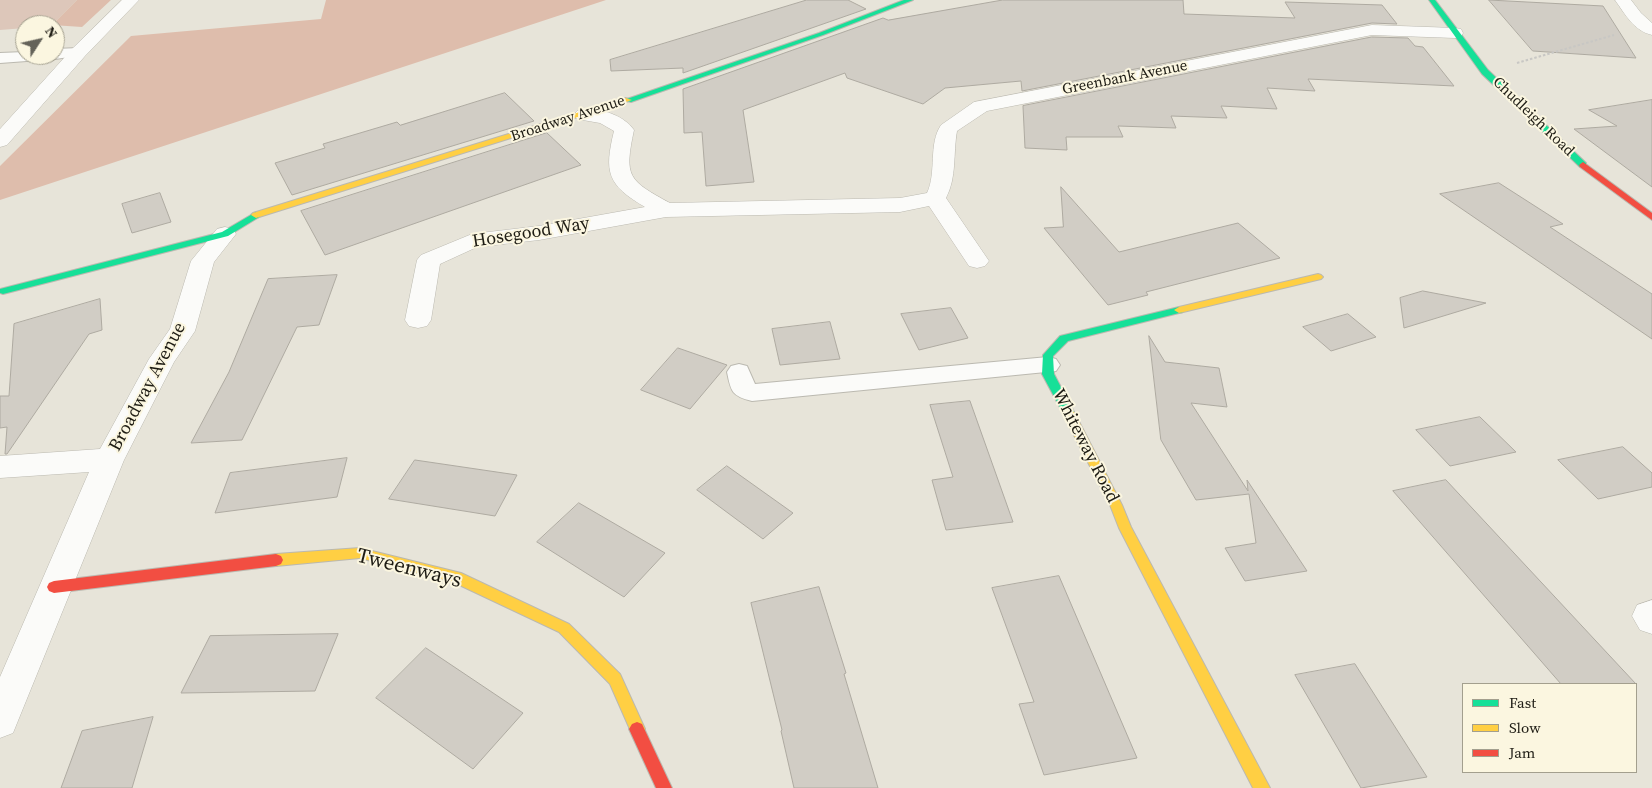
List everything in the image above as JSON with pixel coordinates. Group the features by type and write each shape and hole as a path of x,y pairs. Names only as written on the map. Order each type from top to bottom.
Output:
{"street":[{"path":"0,141 79,52 131,0"},
{"name":"Broadway Avenue","path":"3,291 225,234 256,216 584,115 821,34 910,0"},
{"name":"Chudleigh Road","path":"1432,0 1485,72 1576,159 1652,217"},
{"path":"1623,0 1635,17 1648,28"},
{"name":"Greenbank Avenue","path":"935,198 943,186 945,172 944,151 948,129 982,106 1372,30 1455,33"},
{"name":"Hosegood Way","path":"584,115 605,117 617,122 624,130 618,162 623,176 636,194 666,210"},
{"path":"935,198 977,261"},
{"name":"Hosegood Way","path":"418,320 429,260 472,240 539,233 666,210 900,205 935,198"},
{"name":"Broadway Avenue","path":"108,460 162,359 182,331 203,261 225,234"},
{"path":"1048,365 1048,355 1064,338 1318,278"},
{"name":"Whiteway Road","path":"1048,365 1048,374 1116,504 1125,528 1262,788"},
{"path":"0,467 108,460 0,720"},
{"name":"Tweenways","path":"54,588 247,562 360,553 456,577 564,628 616,679 664,788"},
{"path":"1652,615 1649,616 1652,619"}],"lane":[{"path":"65,53 79,52"},
{"path":"0,58 15,57"},
{"path":"739,372 742,388 752,393 1048,365"}],"path":[{"path":"1485,72 1648,28"}],"shaded area":[{"path":"0,0 77,0 62,15 15,15 15,29 0,30"},
{"path":"77,0 111,0 82,27 65,26 65,15 62,15"},
{"path":"326,0 606,0 0,200 0,166 131,36 321,19"}],"building":[{"path":"807,0 848,0 866,9 683,73 683,68 611,71 610,60"},
{"path":"1003,0 1183,0 1184,14 1295,18 1285,2 1382,5 1397,24 1372,23 1022,91 1021,81 945,88 923,104 847,78 845,73 743,110 754,182 706,186 702,132 684,133 683,89 883,18 888,20"},
{"path":"1489,0 1603,6 1636,58 1533,51"},
{"path":"1372,37 1408,38 1415,46 1423,47 1454,86 1308,79 1315,91 1267,88 1277,109 1221,106 1227,118 1171,116 1176,128 1118,126 1123,137 1066,137 1067,150 1025,148 1023,106"},
{"path":"505,93 534,121 292,195 275,163 325,148 323,144 397,122 400,125"},
{"path":"1652,100 1652,187 1574,129 1617,126 1589,110"},
{"path":"547,133 581,165 325,255 301,211"},
{"path":"1499,183 1563,224 1550,227 1652,294 1652,339 1440,194"},
{"path":"1061,187 1119,252 1238,223 1280,258 1146,292 1148,295 1108,305 1044,228 1063,227"},
{"path":"160,193 171,222 132,233 122,204"},
{"path":"337,275 319,325 297,327 242,440 191,443 229,372 268,279"},
{"path":"1423,291 1486,303 1404,328 1400,298"},
{"path":"100,299 102,330 89,334 7,454 5,454 7,427 0,428 0,396 9,396 14,324"},
{"path":"951,308 968,338 919,350 901,314"},
{"path":"1348,314 1376,337 1331,351 1303,327"},
{"path":"830,322 840,359 780,365 772,329"},
{"path":"1149,336 1165,362 1219,368 1227,407 1191,403 1248,491 1247,480 1307,571 1245,581 1225,548 1256,543 1249,494 1196,500 1161,440"},
{"path":"678,348 727,365 690,409 641,390"},
{"path":"970,401 1013,522 946,530 932,480 953,477 930,405"},
{"path":"1480,417 1516,452 1450,466 1416,430"},
{"path":"1623,447 1652,473 1652,487 1598,499 1558,460"},
{"path":"347,458 337,497 215,513 230,473"},
{"path":"415,460 517,475 495,516 389,499"},
{"path":"727,466 793,513 763,539 697,490"},
{"path":"1446,480 1635,683 1560,683 1393,491"},
{"path":"579,503 665,553 624,597 537,542"},
{"path":"1059,576 1137,758 1044,775 1019,704 1034,702 992,588"},
{"path":"819,587 846,673 844,674 878,788 794,788 751,603"},
{"path":"338,634 315,691 181,693 210,636"},
{"path":"426,648 523,713 473,769 376,698"},
{"path":"1355,664 1427,777 1361,788 1295,675"},
{"path":"153,717 132,788 61,788 82,731"}],"traffic: fast":[{"path":"628,100 821,34 910,0"},
{"path":"1432,0 1485,72 1583,165"},
{"path":"3,291 225,234 256,215"},
{"path":"1068,412 1048,374 1048,355 1064,338 1179,310"}],"traffic: slow":[{"path":"256,215 628,100"},
{"path":"1179,310 1318,277"},
{"path":"1068,412 1116,505 1125,528 1262,788"},
{"path":"276,560 360,553 456,577 564,628 615,679 637,729"}],"traffic: jam":[{"path":"1583,165 1652,217"},
{"path":"54,587 276,560"},
{"path":"637,729 664,788"}]}
